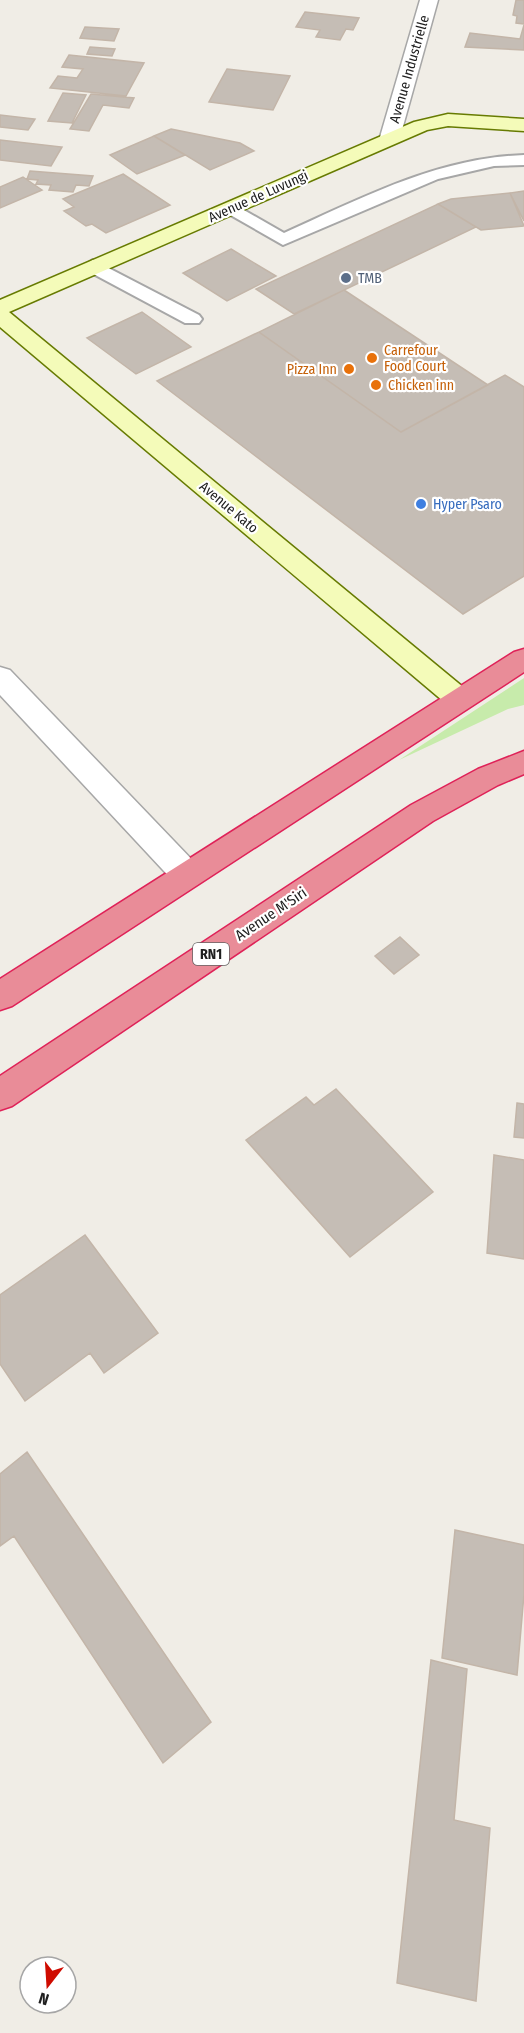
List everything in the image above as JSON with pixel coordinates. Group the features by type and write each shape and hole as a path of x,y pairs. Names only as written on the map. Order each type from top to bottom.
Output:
{"highway":[{"path":"0,996 524,659"},
{"name":"Avenue M'Siri","path":"0,1095 422,813 488,777 524,762"}],"street":[{"name":"Avenue Industrielle","path":"390,138 429,0"},
{"name":"Avenue de Luvungi","path":"0,308 421,126 448,120 524,125"},
{"name":"Avenue Kato","path":"0,316 459,699"},
{"path":"0,677 187,875"}],"lane":[{"path":"229,209 283,240 436,173 494,159 524,160"},
{"path":"93,266 192,319"}],"green space":[{"path":"524,678 524,705 508,709 399,760"}],"building":[{"path":"516,0 524,0 524,24 516,23 517,16 513,15"},
{"path":"305,12 359,18 353,30 346,29 340,40 316,37 320,30 296,27"},
{"path":"524,25 524,50 465,47 470,33 520,39"},
{"path":"85,27 119,29 114,41 80,38"},
{"path":"90,47 115,49 112,56 87,54"},
{"path":"69,55 144,63 126,96 50,88 58,76 77,78 83,69 62,67"},
{"path":"227,69 290,76 273,110 209,102"},
{"path":"63,93 86,95 72,123 48,121"},
{"path":"91,94 134,98 129,108 103,105 89,131 70,129"},
{"path":"0,115 35,119 28,130 0,127"},
{"path":"171,129 240,143 254,151 210,170 154,136"},
{"path":"154,136 185,155 137,174 110,155"},
{"path":"0,140 62,147 51,166 0,160"},
{"path":"30,171 93,176 89,186 76,185 73,192 49,190 51,185 36,184 38,180 27,179"},
{"path":"123,174 170,205 106,233 92,224 86,226 64,211 74,207 63,199"},
{"path":"23,177 42,190 0,208 0,187"},
{"path":"524,191 524,221 510,193"},
{"path":"510,193 524,226 481,230 438,204 451,199"},
{"path":"438,204 476,227 294,314 256,289"},
{"path":"231,249 276,276 227,301 183,273"},
{"name":"Carrefour Food Court","path":"344,290 488,385 401,432 259,332"},
{"path":"142,312 191,347 136,374 87,338"},
{"name":"Hyper Psaro","path":"259,332 401,432 505,375 524,387 524,576 463,614 157,381"},
{"path":"400,937 419,955 394,974 375,956"},
{"path":"336,1089 433,1192 350,1257 246,1140 306,1097 314,1105"},
{"path":"517,1103 524,1104 524,1138 514,1137"},
{"path":"494,1155 524,1160 524,1259 487,1253"},
{"path":"85,1235 158,1333 104,1373 90,1353 25,1401 0,1364 0,1295"},
{"path":"27,1452 211,1722 163,1763 14,1536 0,1546 0,1474"},
{"path":"455,1530 524,1545 524,1594 517,1675 442,1658"},
{"path":"431,1660 467,1669 454,1820 490,1828 476,2001 397,1983"}],"place":[{"name":"TMB","path":"346,278"},
{"name":"Carrefour Food Court","path":"372,358"},
{"name":"Pizza Inn","path":"349,369"},
{"name":"Chicken inn","path":"376,385"},
{"name":"Hyper Psaro","path":"421,504"}]}
